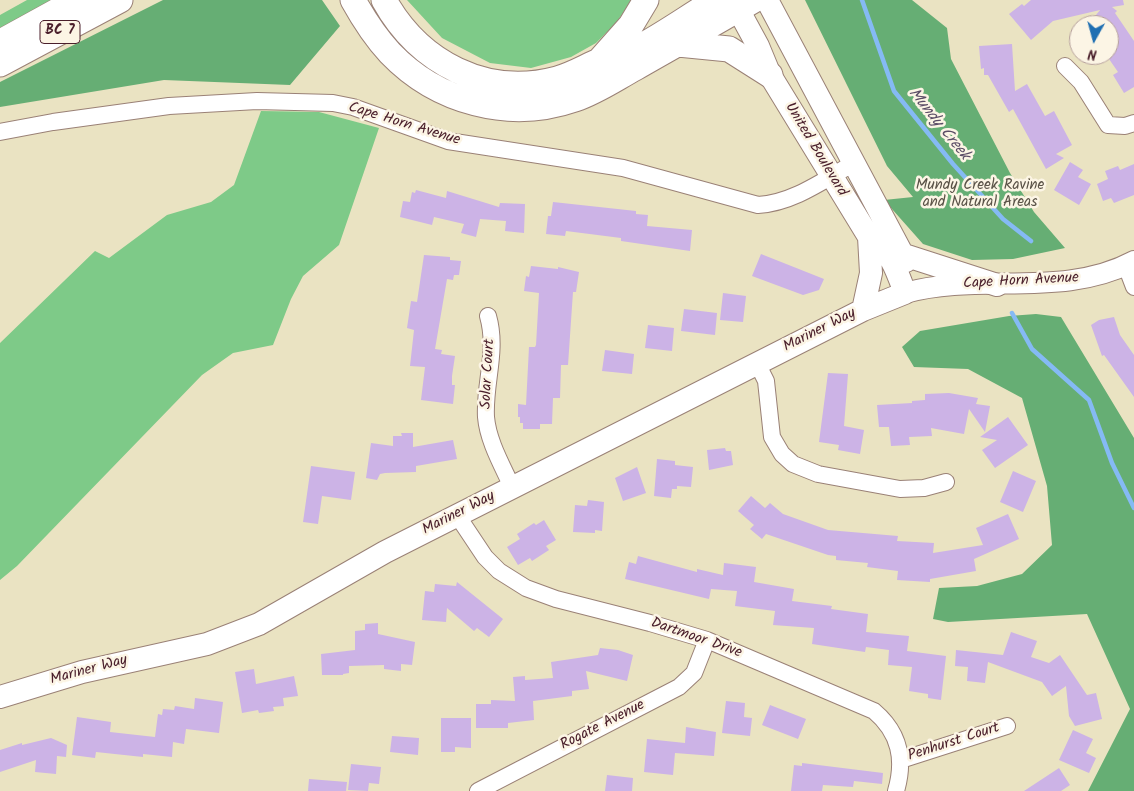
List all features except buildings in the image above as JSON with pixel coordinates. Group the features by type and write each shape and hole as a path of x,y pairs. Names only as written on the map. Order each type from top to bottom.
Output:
{"highway":[{"path":"0,44 80,0"}],"main road":[{"name":"BC 7","path":"0,64 120,0"},
{"path":"352,0 385,46 411,72 454,96 491,106 536,108 577,98 678,44 735,2"},
{"path":"384,0 402,27 422,48 447,66 476,79 505,84 538,82 564,76 599,61 624,56 735,2"},
{"path":"599,61 631,25 646,0"},
{"name":"United Boulevard","path":"767,0 904,255 911,292"},
{"name":"United Boulevard","path":"735,2 758,46 770,75 830,176 869,237 878,241 911,292"},
{"path":"678,44 729,49 770,75"},
{"path":"863,310 871,273 869,237"},
{"path":"904,255 997,285"},
{"name":"Mariner Way","path":"0,697 82,672 153,654 190,649 235,634 286,611 369,560 457,514 863,310 911,292"}],"street":[{"path":"1065,66 1081,82 1108,125 1125,126 1134,123"},
{"name":"Cape Horn Avenue","path":"0,132 53,122 169,106 231,102 319,102 353,107 448,141 623,168 674,180 753,204 781,201 854,162"},
{"name":"Cape Horn Avenue","path":"911,292 947,286 997,285 1078,279 1101,275 1130,264"},
{"path":"1130,264 1134,287"},
{"name":"Solar Court","path":"488,316 492,349 486,418 490,436 512,487"},
{"path":"757,363 766,381 772,437 782,454 793,464 818,474 900,489 924,488 946,482"},
{"name":"Dartmoor Drive","path":"457,514 485,557 499,571 526,588 556,599 650,622 707,640 874,711 882,718 894,736 902,760 902,771 896,791"},
{"name":"Rogate Avenue","path":"478,791 679,687 694,673 707,640"},
{"name":"Penhurst Court","path":"902,760 1007,726"}],"green space":[{"path":"27,0 60,0 0,34 0,15"},
{"path":"163,0 322,0 340,26 290,85 164,80 0,107 0,82"},
{"path":"407,0 632,0 616,23 596,43 571,57 531,68 490,63 442,38"},
{"name":"Mundy Creek Ravine and Natural Areas","path":"805,0 912,0 947,28 951,59 1010,173 1034,212 1065,248 1013,259 972,260 923,244 884,200 913,197 887,166"},
{"path":"261,111 319,112 379,128 339,245 303,276 291,299 273,345 233,353 202,375 17,566 0,580 0,343 95,251 109,258 167,215 211,202 234,185"},
{"path":"1036,314 1061,317 1134,438 1134,791 1088,791 1130,709 1087,614 948,622 933,619 939,588 977,586 1022,574 1052,545 1047,486 1022,398 968,369 914,367 902,347 920,331 1009,316"}],"waterway":[{"name":"Mundy Creek","path":"862,0 894,91 953,164 1003,219 1031,241"},
{"name":"Mundy Creek","path":"1012,313 1032,349 1089,400 1112,463 1134,508"}]}
